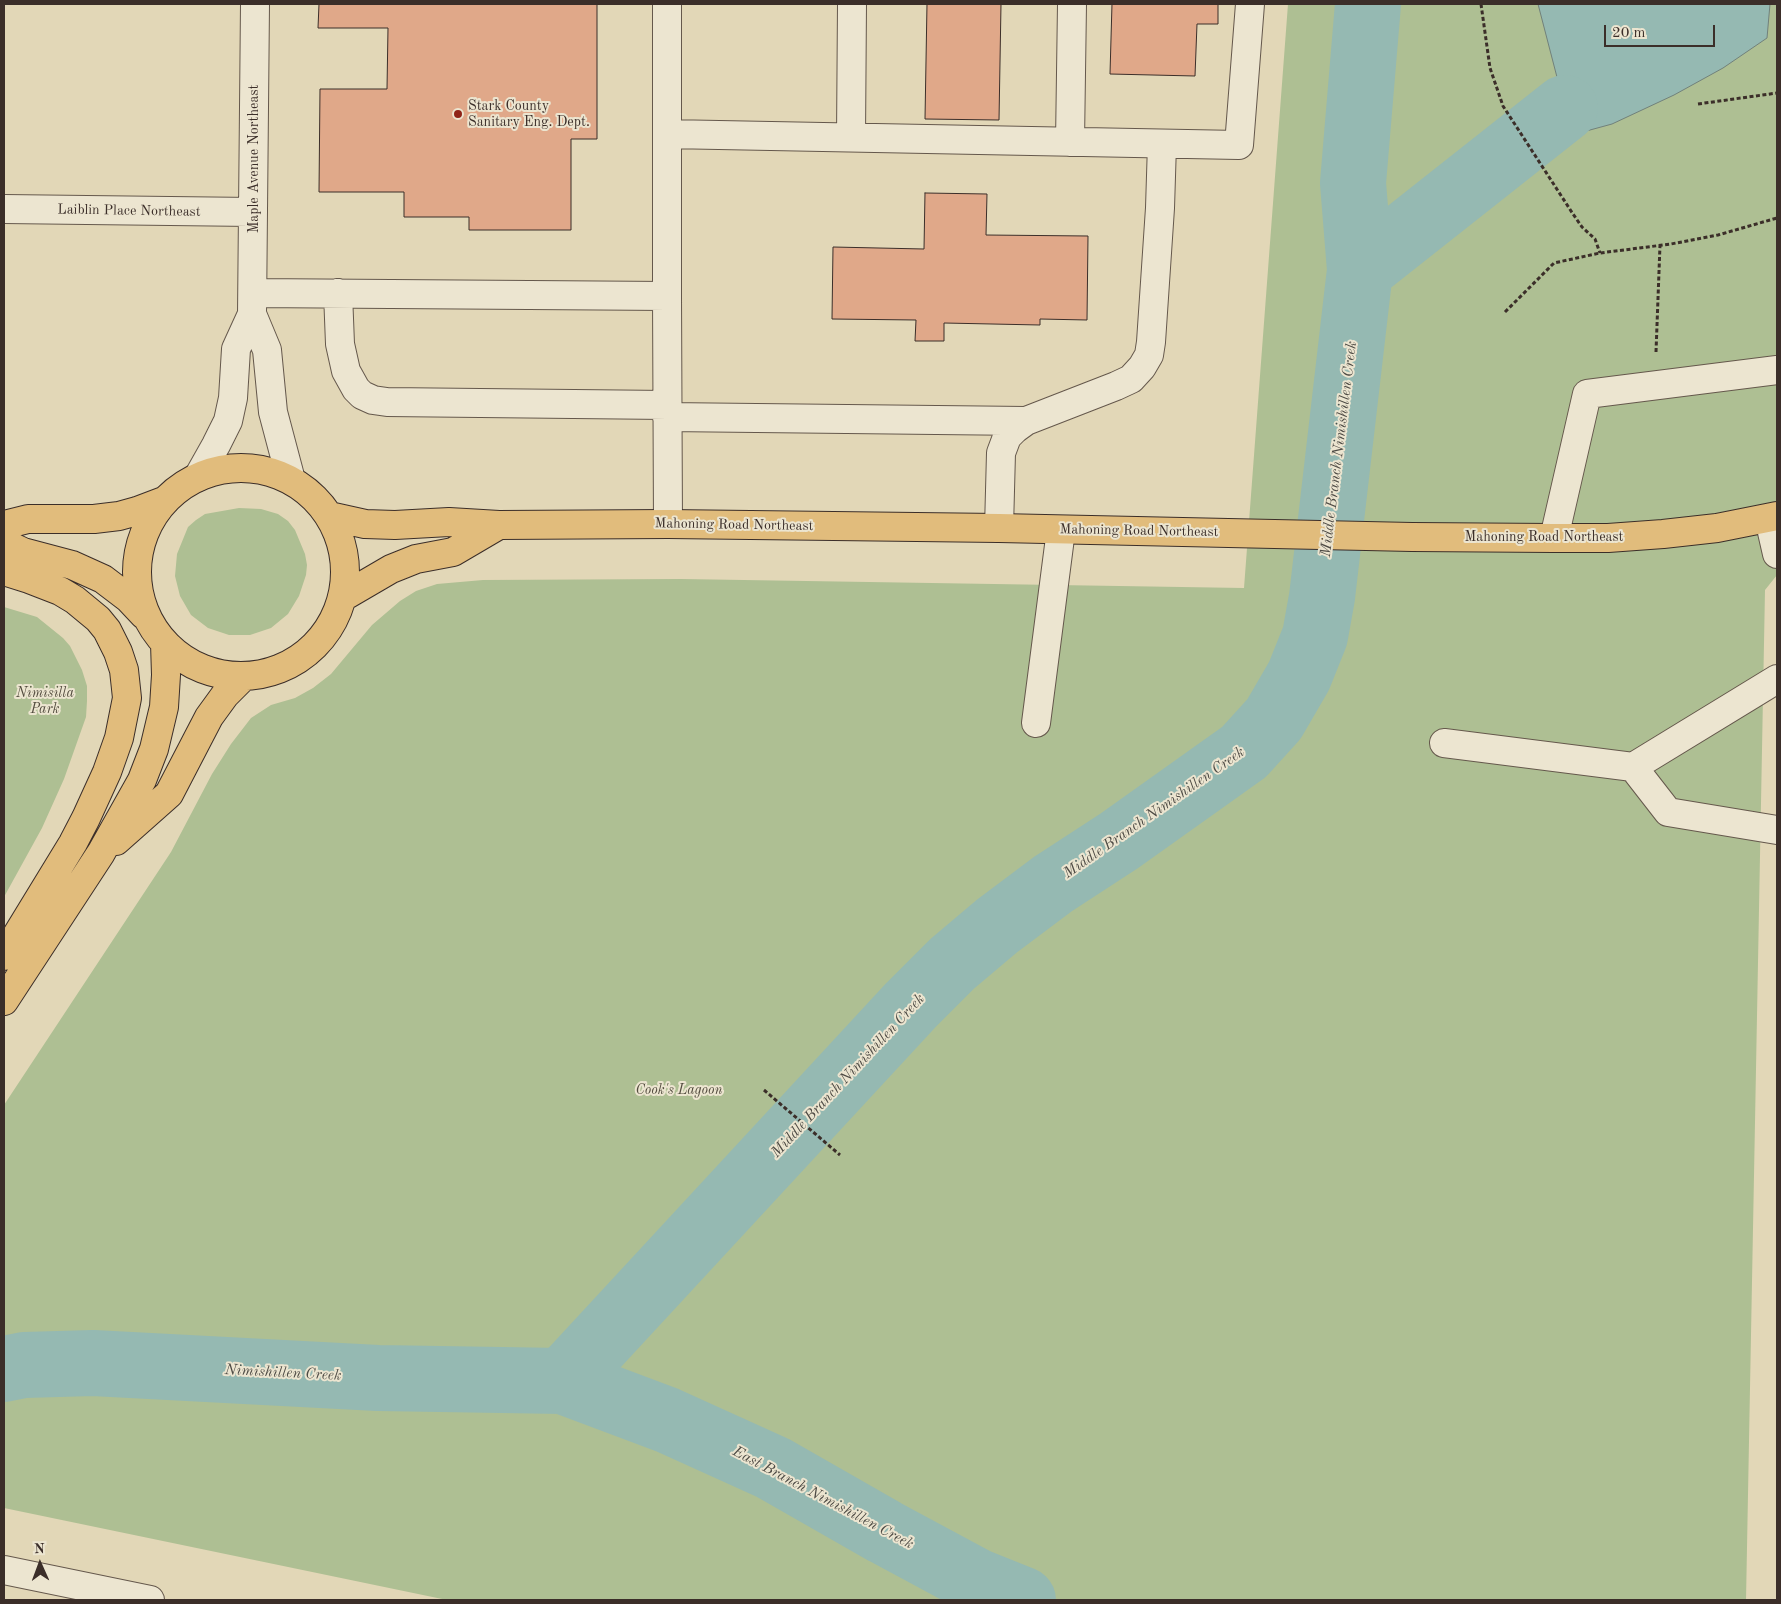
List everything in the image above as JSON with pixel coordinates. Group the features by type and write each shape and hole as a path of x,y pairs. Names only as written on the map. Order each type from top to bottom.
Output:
{"main road":[{"path":"4,543 23,552 72,565 103,579 128,598 146,617 164,643 180,657 206,670 220,674 244,676 277,670 303,656 324,636 332,624 343,597 345,561 340,538 329,516 316,499 290,480 265,471 238,468 224,469 198,477 173,493 166,500 154,514 141,540 138,554 137,584 146,617"},
{"path":"4,525 28,519 84,519 119,516 166,500"},
{"name":"Mahoning Road Northeast","path":"329,516 353,522 404,525 449,522 499,525 668,524 1554,538 1608,538 1663,534 1717,528 1773,518"},
{"path":"343,597 391,569 416,559 453,552 499,525"},
{"path":"4,572 60,591 75,600 98,619 107,630 118,652 124,670 127,698 120,738 104,780 86,818 73,843 4,956"},
{"path":"4,1001 101,854 142,780 156,740 164,707 166,690 164,643"},
{"path":"101,854 169,794 208,717 225,695 244,676"}],"street":[{"name":"Maple Avenue Northeast","path":"255,4 253,304 267,350 273,412 290,480"},
{"path":"667,4 668,524"},
{"path":"851,137 852,4"},
{"path":"1070,142 1072,4"},
{"path":"667,134 1239,145 1250,4"},
{"path":"1000,528 1001,453 1007,437 1026,421 1131,379 1144,365 1149,355 1160,208 1162,144"},
{"name":"Laiblin Place Northeast","path":"4,209 253,212"},
{"path":"253,304 338,293 667,296"},
{"path":"338,293 340,344 346,372 356,389 362,395 373,400 387,402 1026,421"},
{"name":"Maple Avenue Northeast","path":"198,477 228,421 233,398 236,349 253,304"},
{"path":"1554,538 1587,394 1777,370"},
{"path":"1773,518 1777,554"},
{"path":"1036,723 1061,530"},
{"path":"1444,744 1633,767 1777,679"},
{"path":"1633,767 1668,812 1777,830"},
{"path":"4,1570 150,1600"}],"path":[{"path":"1481,4 1490,68 1503,106 1582,227 1595,239 1600,253"},
{"path":"1698,104 1777,92"},
{"path":"1505,312 1554,263 1600,253 1718,235 1777,218"},
{"path":"1654,385 1660,245"},
{"path":"764,1090 840,1155"}],"green space":[{"name":"Cook's Lagoon","path":"1288,4 1777,4 1777,575 1765,590 1746,1600 447,1600 4,1508 4,1105 171,852 212,774 231,744 251,718 271,705 295,698 313,688 331,674 372,625 400,601 416,591 437,584 483,580 681,579 1244,588"},
{"path":"239,508 261,509 278,514 288,521 295,530 305,554 307,565 306,575 299,596 288,614 271,628 250,635 229,635 208,628 191,615 180,596 175,576 177,554 188,527 205,514"},
{"name":"Nimisilla Park","path":"4,607 37,617 63,638 70,646 82,670 87,686 87,701 86,717 64,779 42,828 4,897"}],"water":[{"path":"1538,4 1770,4 1767,38 1723,68 1674,95 1612,124 1579,133 1565,108"}],"building":[{"name":"Stark County Sanitary Eng. Dept.","path":"319,4 597,4 597,139 571,139 571,230 469,230 469,217 404,217 404,192 319,192 320,89 387,89 388,28 318,28"},
{"path":"927,4 1001,4 999,120 925,119"},
{"path":"1112,4 1218,4 1218,24 1197,24 1195,76 1110,74"},
{"path":"925,193 987,194 986,235 1088,236 1087,320 1040,319 1040,325 944,323 944,341 915,341 916,320 832,319 833,247 924,249"}],"waterway":[{"name":"Middle Branch Nimishillen Creek","path":"563,1381 911,1005 952,964 997,926 1053,884 1119,841 1244,752 1274,719 1299,676 1315,636 1322,597 1360,270 1353,183 1368,4"},
{"path":"1360,270 1565,108"},
{"name":"Nimishillen Creek","path":"4,1369 24,1365 93,1363 378,1378 563,1381 667,1420 773,1468 885,1532 978,1582 1023,1600"}],"place":[{"name":"Stark County Sanitary Eng. Dept.","path":"458,114"}],"water label":[{"name":"East Branch Nimishillen Creek","path":"823,1498"}]}
